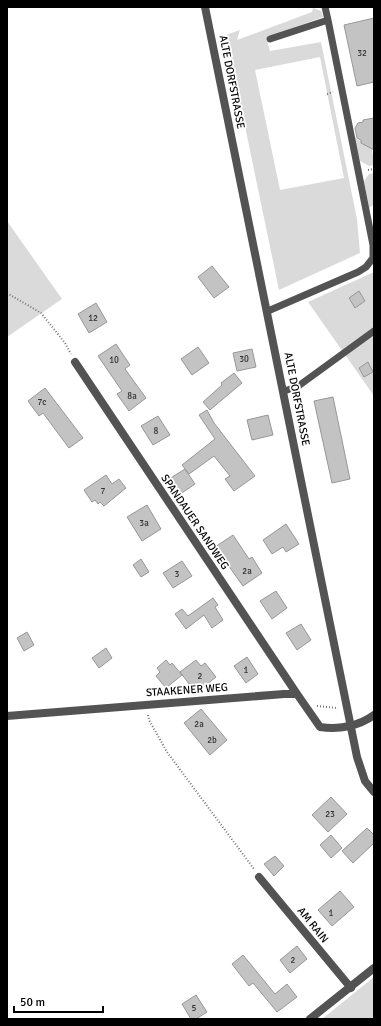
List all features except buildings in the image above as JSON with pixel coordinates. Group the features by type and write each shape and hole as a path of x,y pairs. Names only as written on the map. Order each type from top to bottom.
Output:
{"street":[{"name":"ALTE DORFSTRASSE","path":"205,7 360,768 365,781 374,792"},
{"name":"SPANDAUER SANDWEG","path":"75,362 297,694"},
{"name":"STAAKENER WEG","path":"7,716 147,704 297,694"},
{"path":"297,694 320,727 333,729 365,722 374,715"},
{"name":"AM RAIN","path":"259,876 350,988"},
{"path":"310,1019 374,968"}],"lane":[{"path":"268,311 358,272 366,267 373,258 373,245 325,7"},
{"path":"270,39 328,20"},
{"path":"284,391 297,388 374,331"}],"path":[{"path":"7,293 41,313 65,343 75,362"},
{"path":"147,704 149,720 167,752 259,876"},
{"path":"308,710 312,706 342,708"}],"shaded area":[{"path":"313,8 321,11 323,17 266,38 270,51 321,42 357,219 360,253 279,290 226,35 240,30 237,40 312,12","holes":["320,57 344,178 280,190 255,70"]},
{"path":"353,136 372,149 374,165 369,166 360,161"},
{"path":"374,173 374,204 369,208 364,181 369,174"},
{"path":"7,221 62,299 7,337"},
{"path":"374,272 374,396 308,302"},
{"path":"374,977 374,1019 322,1019"}]}
